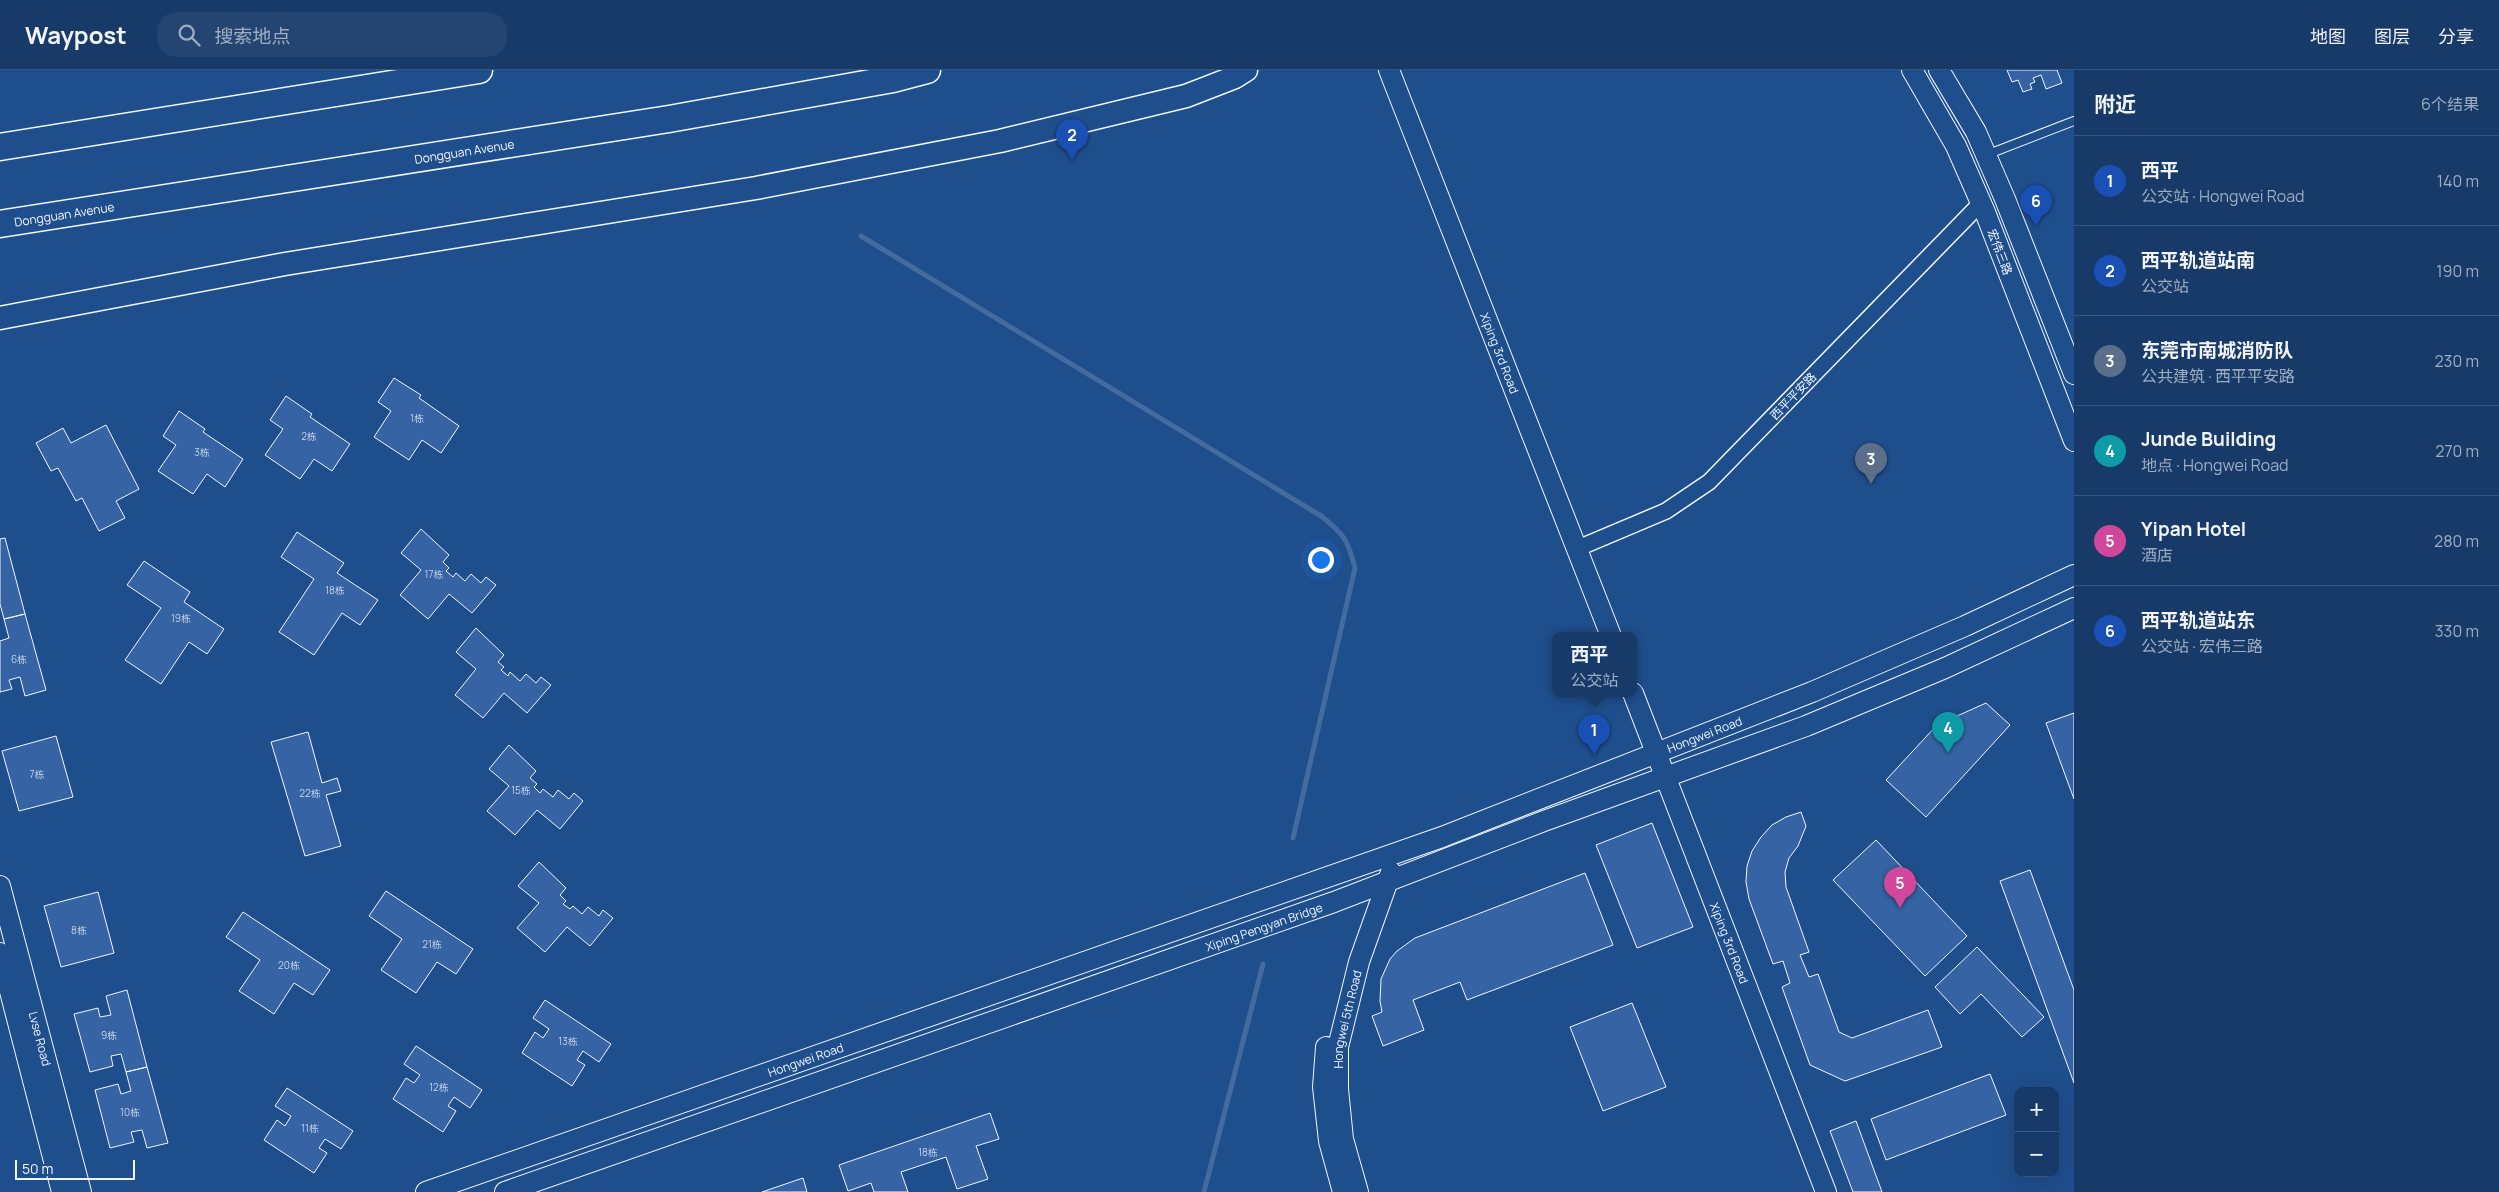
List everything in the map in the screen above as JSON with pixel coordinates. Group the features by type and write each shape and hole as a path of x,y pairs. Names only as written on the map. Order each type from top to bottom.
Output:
{"highway":[{"path":"0,147 479,70"},
{"name":"Dongguan Avenue","path":"0,224 669,119 893,79 927,70"}],"main road":[{"path":"0,318 285,264 756,188 1000,141 1186,96 1235,77 1246,70"}],"street":[{"name":"Xiping 3rd Road","path":"1389,70 1609,632"},
{"name":"宏伟三路","path":"1912,70 1956,146 1981,203 2074,441"},
{"name":"宏伟三路","path":"1939,70 1976,132 2074,374"},
{"name":"西平平安路","path":"1576,549 1666,511 1708,482 1981,203"},
{"name":"Hongwei Road","path":"426,1192 1391,854 1656,753 1880,663 2074,575"},
{"name":"Hongwei Road","path":"1334,902 1380,882 1876,698 2074,608"},
{"name":"Xiping 3rd Road","path":"1635,697 1826,1192"},
{"name":"Hongwei 5th Road","path":"1343,1192 1330,1141 1325,1105 1323,1087 1326,1044 1346,959 1391,854"},
{"name":"Hongwei 5th Road","path":"1358,1192 1343,1139 1338,1090 1338,1047 1380,882"},
{"name":"Lvse Road","path":"0,886 81,1192"},
{"name":"Xiping Pengyan Bridge","path":"1194,950 1334,902"},
{"name":"Hongwei Road","path":"505,1192 1194,950"},
{"name":"Lvse Road","path":"0,953 62,1192"}],"lane":[{"path":"1986,155 2074,121"}],"building":[{"path":"2007,70 2057,70 2062,83 2046,89 2041,75 2033,78 2035,82 2030,84 2032,89 2023,92 2018,80 2012,82"},
{"path":"394,378 421,395 419,398 459,426 441,453 422,440 409,460 374,437 391,411 378,402"},
{"path":"286,396 312,414 310,417 350,444 332,471 314,459 300,479 265,455 283,429 270,420"},
{"path":"179,411 205,429 203,432 243,459 225,487 207,474 193,494 158,471 176,445 163,436"},
{"path":"106,425 139,489 116,501 125,518 99,531 82,498 76,501 58,468 51,471 36,443 63,428 71,443"},
{"path":"421,529 449,555 443,562 449,568 446,571 453,577 456,573 465,581 471,574 481,583 486,577 496,585 472,613 449,594 428,619 400,595 421,570 401,553"},
{"path":"297,532 344,563 337,573 378,600 360,625 342,613 314,655 279,632 314,579 281,557"},
{"path":"5,538 25,614 4,619 0,604 0,539"},
{"path":"144,561 190,592 184,602 224,629 207,654 189,642 161,684 125,660 161,608 127,585"},
{"path":"25,614 46,690 25,696 20,677 9,680 12,689 0,692 0,641 9,638 4,619"},
{"path":"476,628 504,655 498,662 504,667 501,670 508,676 510,672 520,681 526,674 536,683 541,677 551,685 527,713 504,693 483,718 455,695 476,669 456,652"},
{"path":"1986,703 2010,725 1926,817 1886,780 1937,725"},
{"path":"2074,713 2074,799 2046,723"},
{"path":"308,732 322,783 337,778 341,791 326,795 341,846 305,856 271,742"},
{"path":"56,736 73,797 19,811 2,751"},
{"path":"509,745 536,771 530,778 537,784 534,787 540,793 543,789 553,797 558,790 569,799 574,793 583,801 560,829 537,810 515,835 487,811 509,786 489,769"},
{"path":"1801,812 1806,826 1798,846 1789,858 1785,872 1786,887 1809,952 1800,955 1809,977 1818,974 1839,1032 1852,1038 1928,1010 1942,1047 1845,1081 1810,1065 1782,987 1790,983 1783,961 1773,964 1749,899 1746,882 1747,866 1752,851 1761,837 1772,825 1786,817"},
{"path":"1652,823 1693,927 1637,948 1596,845"},
{"path":"1876,840 1967,936 1925,976 1833,880"},
{"path":"539,862 566,888 560,895 566,901 563,904 570,909 573,906 582,914 588,907 599,916 603,910 613,918 590,946 567,927 545,952 517,928 539,903 518,886"},
{"path":"2030,870 2074,990 2074,1083 2000,881"},
{"path":"1585,873 1613,945 1467,1000 1460,982 1413,1000 1424,1030 1383,1046 1372,1016 1382,1012 1380,1001 1381,979 1390,959 1397,951 1415,938"},
{"path":"386,891 473,949 456,974 437,962 416,993 381,970 402,939 369,916"},
{"path":"98,892 114,953 61,967 44,906"},
{"path":"243,912 330,970 313,995 294,983 274,1014 239,991 260,960 226,937"},
{"path":"1977,947 2044,1017 2022,1037 1981,994 1960,1014 1935,987"},
{"path":"127,990 147,1067 126,1072 121,1054 111,1056 113,1066 90,1072 74,1014 98,1008 100,1017 111,1015 106,996"},
{"path":"545,1000 611,1044 599,1062 583,1051 577,1060 585,1065 572,1086 522,1053 535,1032 543,1038 549,1029 533,1018"},
{"path":"1632,1003 1666,1087 1603,1111 1570,1027"},
{"path":"416,1046 482,1090 470,1108 454,1097 448,1106 456,1111 443,1132 393,1099 406,1078 414,1083 420,1075 404,1064"},
{"path":"147,1067 168,1143 147,1148 142,1130 131,1132 134,1142 110,1148 95,1090 118,1084 121,1094 131,1091 126,1072"},
{"path":"1990,1074 2006,1115 1886,1160 1871,1119"},
{"path":"287,1088 353,1131 341,1149 325,1139 319,1148 327,1153 314,1173 264,1140 277,1120 285,1126 291,1116 275,1106"},
{"path":"990,1113 999,1139 976,1146 988,1179 957,1189 946,1157 901,1172 908,1192 874,1192 871,1183 848,1191 839,1165"},
{"path":"1856,1121 1882,1192 1853,1192 1830,1131"},
{"path":"803,1178 807,1192 762,1192"}],"waterway":[{"path":"861,236 1321,516 1344,538 1355,568 1293,838"},
{"path":"1204,1192 1263,964"}],"place":[{"name":"西平轨道站南","path":"1072,160"},
{"name":"西平轨道站东","path":"2036,226"},
{"name":"东莞市南城消防队","path":"1871,484"},
{"name":"Junde Building","path":"1948,753"},
{"name":"西平","path":"1594,755"},
{"name":"Yipan Hotel","path":"1900,908"}]}
